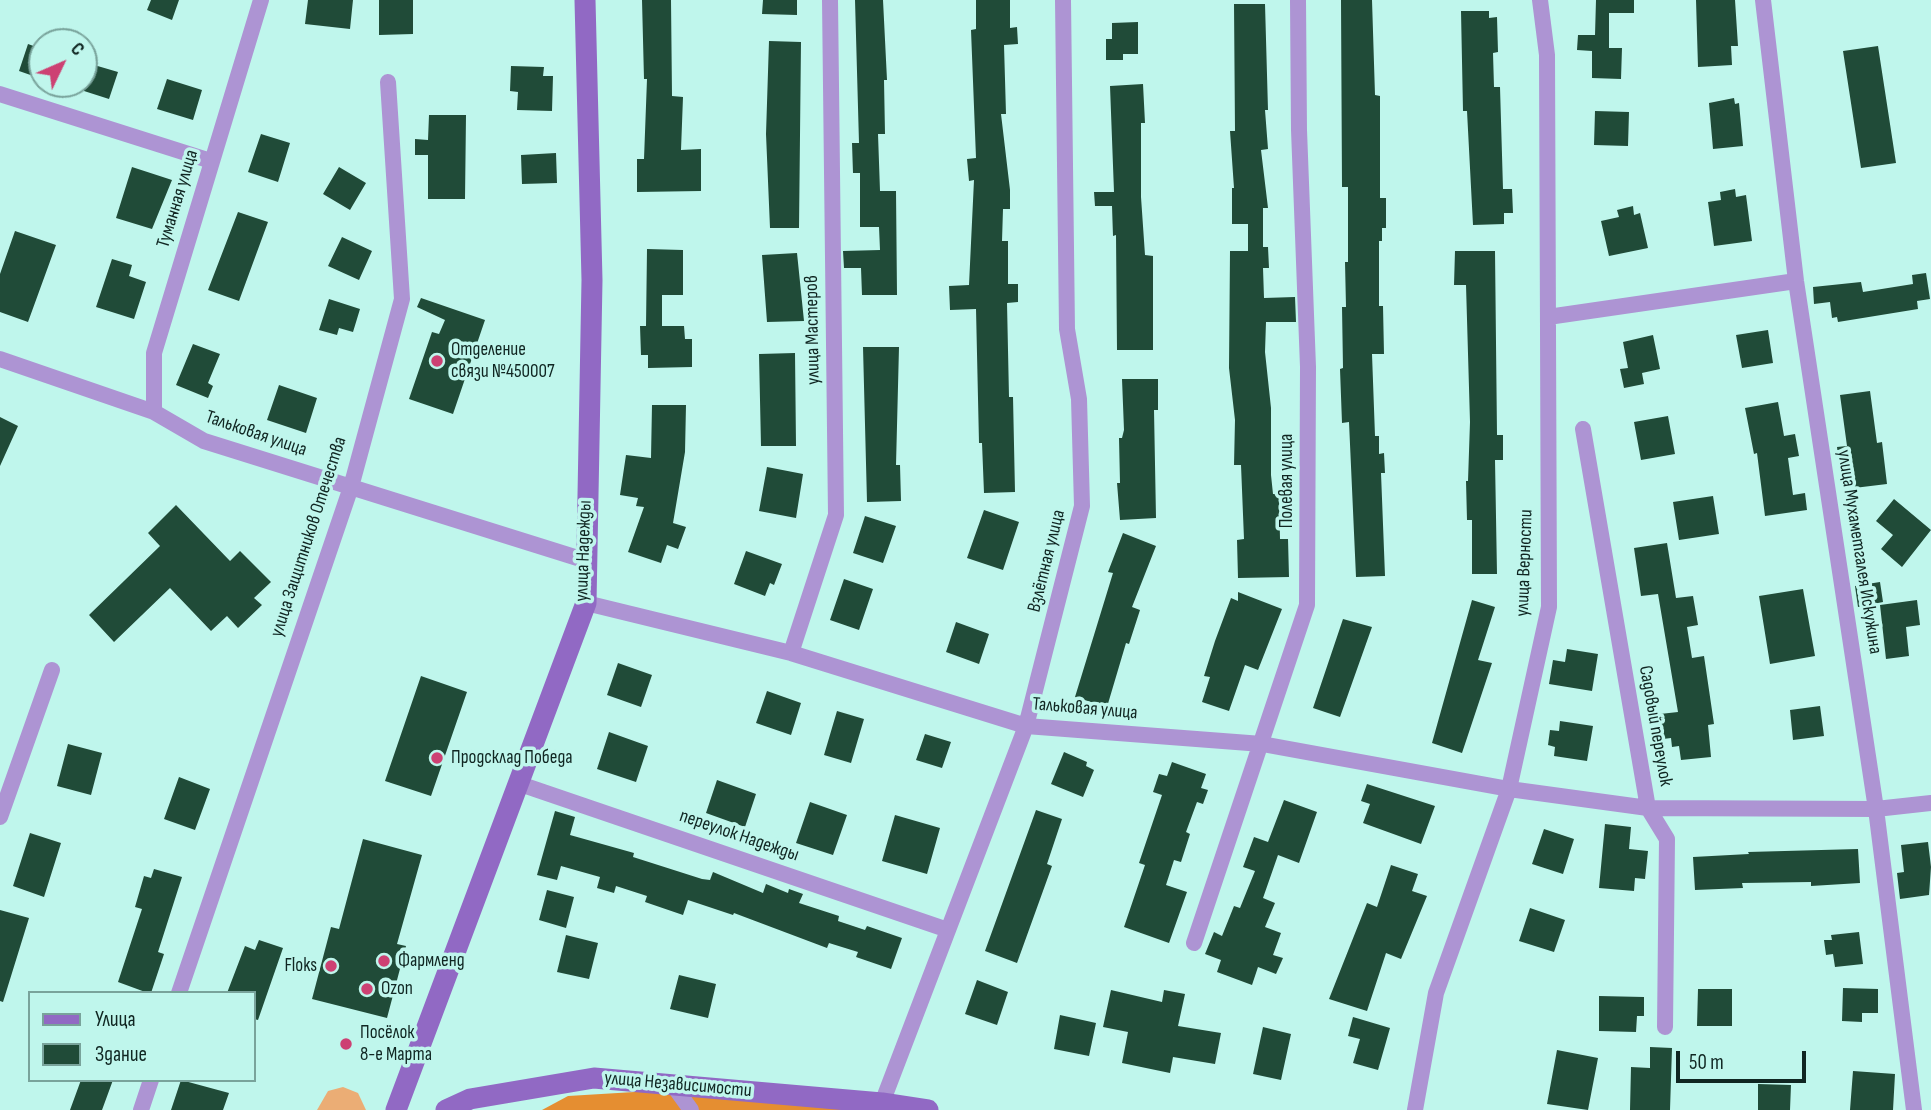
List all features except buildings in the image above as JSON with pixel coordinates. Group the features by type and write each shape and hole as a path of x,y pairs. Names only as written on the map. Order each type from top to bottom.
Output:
{"street":[{"name":"Туманная улица","path":"153,412 154,353 261,0"},
{"name":"улица Надежды","path":"396,1110 586,603 584,560 592,280 585,0"},
{"name":"улица Мастеров","path":"791,653 836,515 830,0"},
{"name":"Взлётная улица","path":"882,1103 1026,726 1082,506 1079,398 1067,329 1063,0"},
{"name":"Полевая улица","path":"1194,943 1307,605 1308,367 1299,130 1298,0"},
{"name":"улица Верности","path":"1415,1110 1436,993 1509,789 1549,607 1547,55 1540,0"},
{"name":"улица Мухаметгалея Искужина","path":"1763,0 1796,281 1876,809 1914,1110"},
{"name":"улица Защитников Отечества","path":"180,991 351,487 402,299 388,82"},
{"path":"0,94 211,161"},
{"path":"1548,317 1796,281"},
{"name":"Тальковая улица","path":"0,359 153,412 204,441 584,560"},
{"name":"Садовый переулок","path":"1583,429 1648,808 1667,839 1665,1027"},
{"name":"Тальковая улица","path":"586,603 791,653 1026,726 1262,744 1509,789 1648,808 1876,809 1931,803"},
{"path":"0,817 52,670"},
{"name":"переулок Надежды","path":"517,783 948,930"},
{"name":"улица Независимости","path":"446,1110 470,1099 594,1077 882,1103 928,1110"},
{"path":"141,1110 150,1082"},
{"path":"673,1085 691,1110"}],"shaded area":[{"path":"343,1087 358,1093 366,1110 317,1110 328,1091"},
{"path":"651,1091 926,1110 542,1110 568,1096"}],"place":[{"name":"Отделение связи №450007","path":"437,361"},
{"name":"Продсклад Победа","path":"437,758"},
{"name":"Фармленд","path":"384,961"},
{"name":"Floks","path":"331,966"},
{"name":"Ozon","path":"367,989"},
{"name":"Посёлок 8-е Марта","path":"346,1044"}]}
